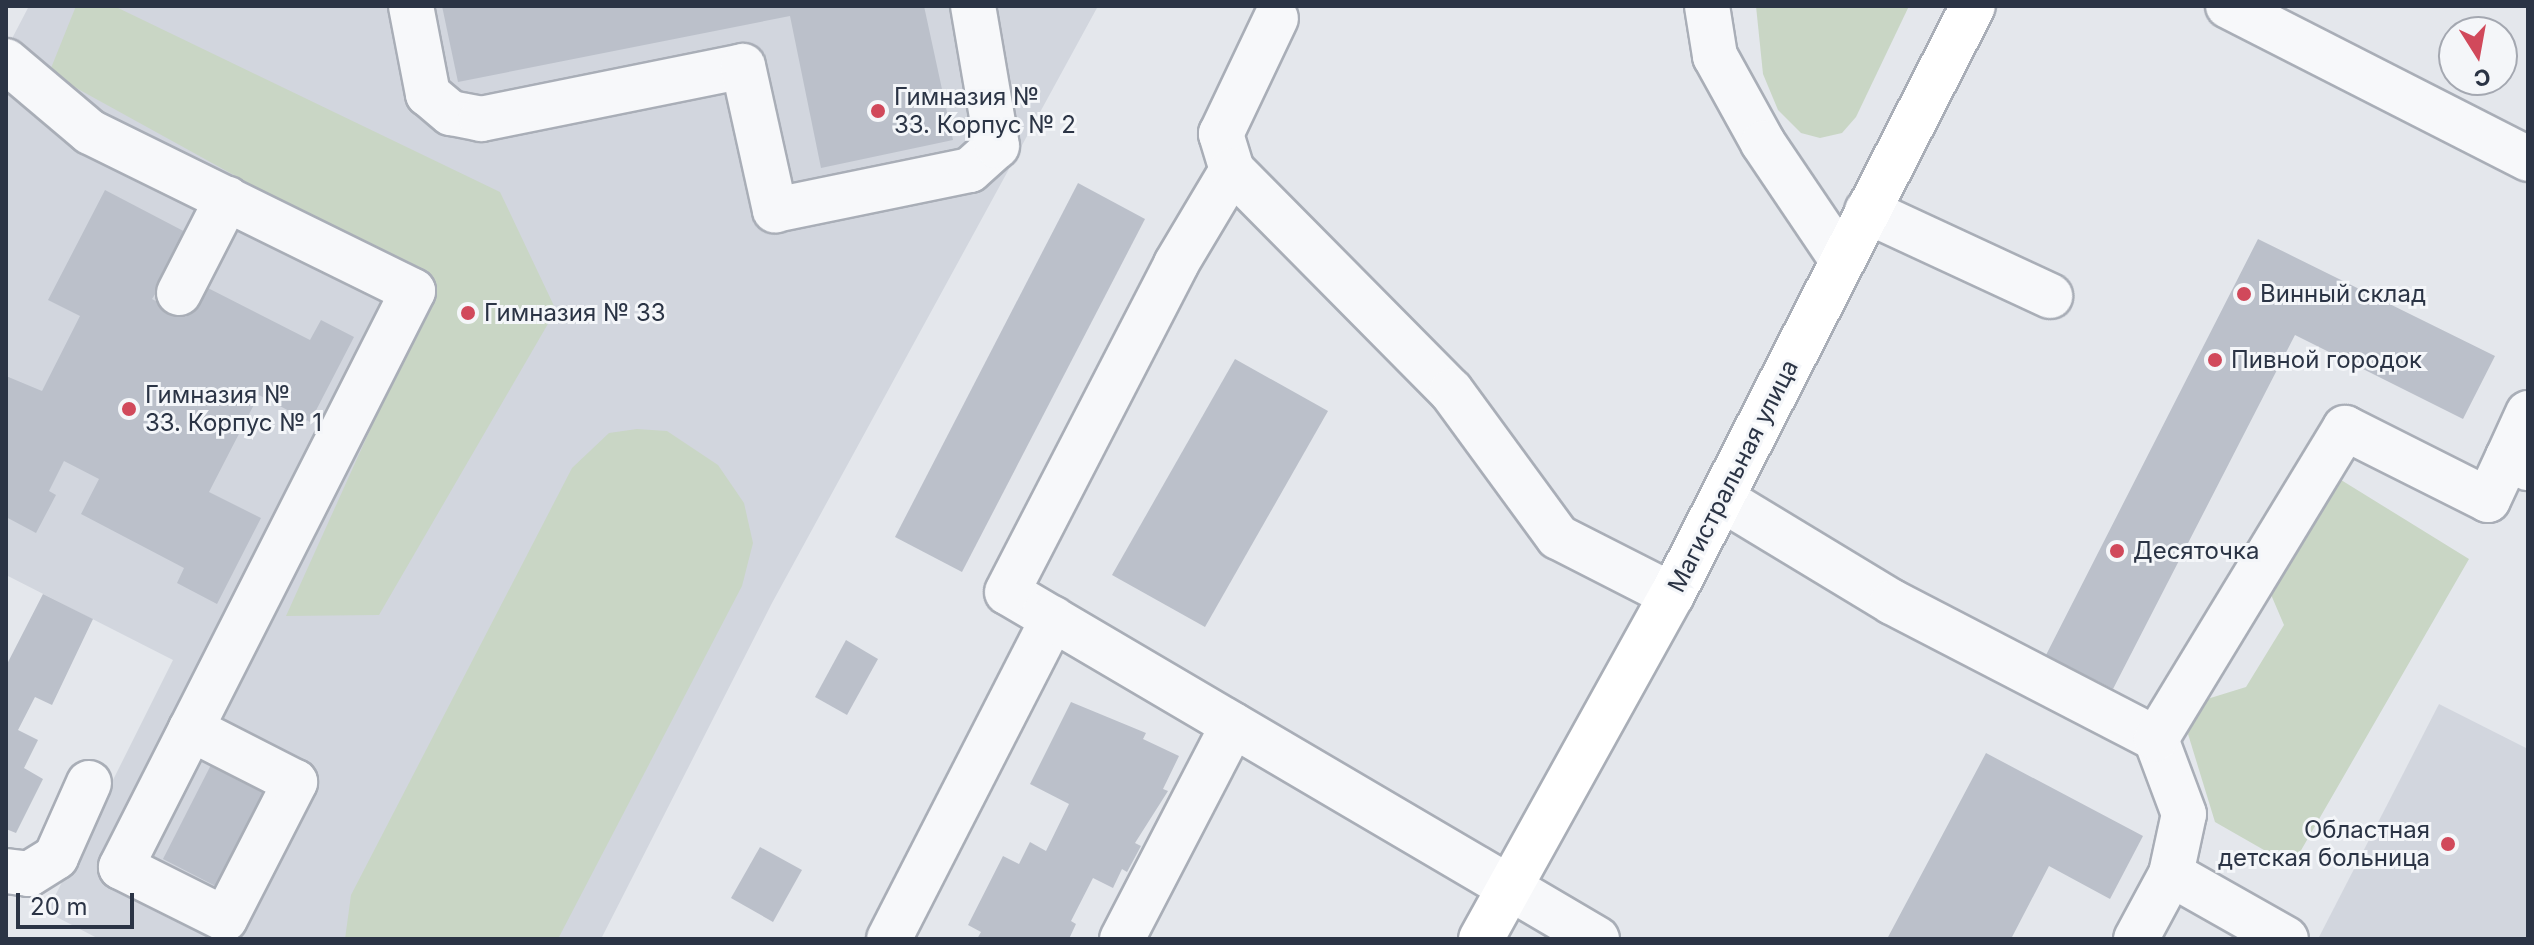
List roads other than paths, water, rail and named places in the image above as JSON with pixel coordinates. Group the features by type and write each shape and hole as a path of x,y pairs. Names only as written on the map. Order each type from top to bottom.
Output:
{"highway":[{"name":"Магистральная улица","path":"1481,939 1672,595 1973,6"}],"street":[{"path":"411,6 428,94 451,113 481,119 743,66 775,210 970,170 997,146 973,6"},
{"path":"1707,6 1715,56 1763,143 1842,260"},
{"path":"2228,6 2288,19 2528,159"},
{"path":"1276,18 1221,134 1232,170 1451,391 1558,537 1672,595"},
{"path":"6,61 90,132 413,291 191,729"},
{"path":"1232,170 1176,264 1007,592 1510,884 1597,939"},
{"path":"179,293 227,199"},
{"path":"1867,211 2050,296"},
{"path":"2156,739 2345,428 2488,500 2518,462 2528,413"},
{"path":"1722,499 1892,602 2156,739 2184,814 2171,874 2136,939"},
{"path":"889,939 1053,619"},
{"path":"1122,939 1233,725"},
{"path":"6,871 29,874 56,857 89,783"},
{"path":"2171,874 2286,939"}],"place":[{"name":"Гимназия № 33. Корпус № 2","path":"878,111"},
{"name":"Винный склад","path":"2244,294"},
{"name":"Гимназия № 33","path":"468,313"},
{"name":"Пивной городок","path":"2215,360"},
{"name":"Гимназия № 33. Корпус № 1","path":"129,409"},
{"name":"Десяточка","path":"2117,551"},
{"name":"Областная детская больница","path":"2448,844"}]}
